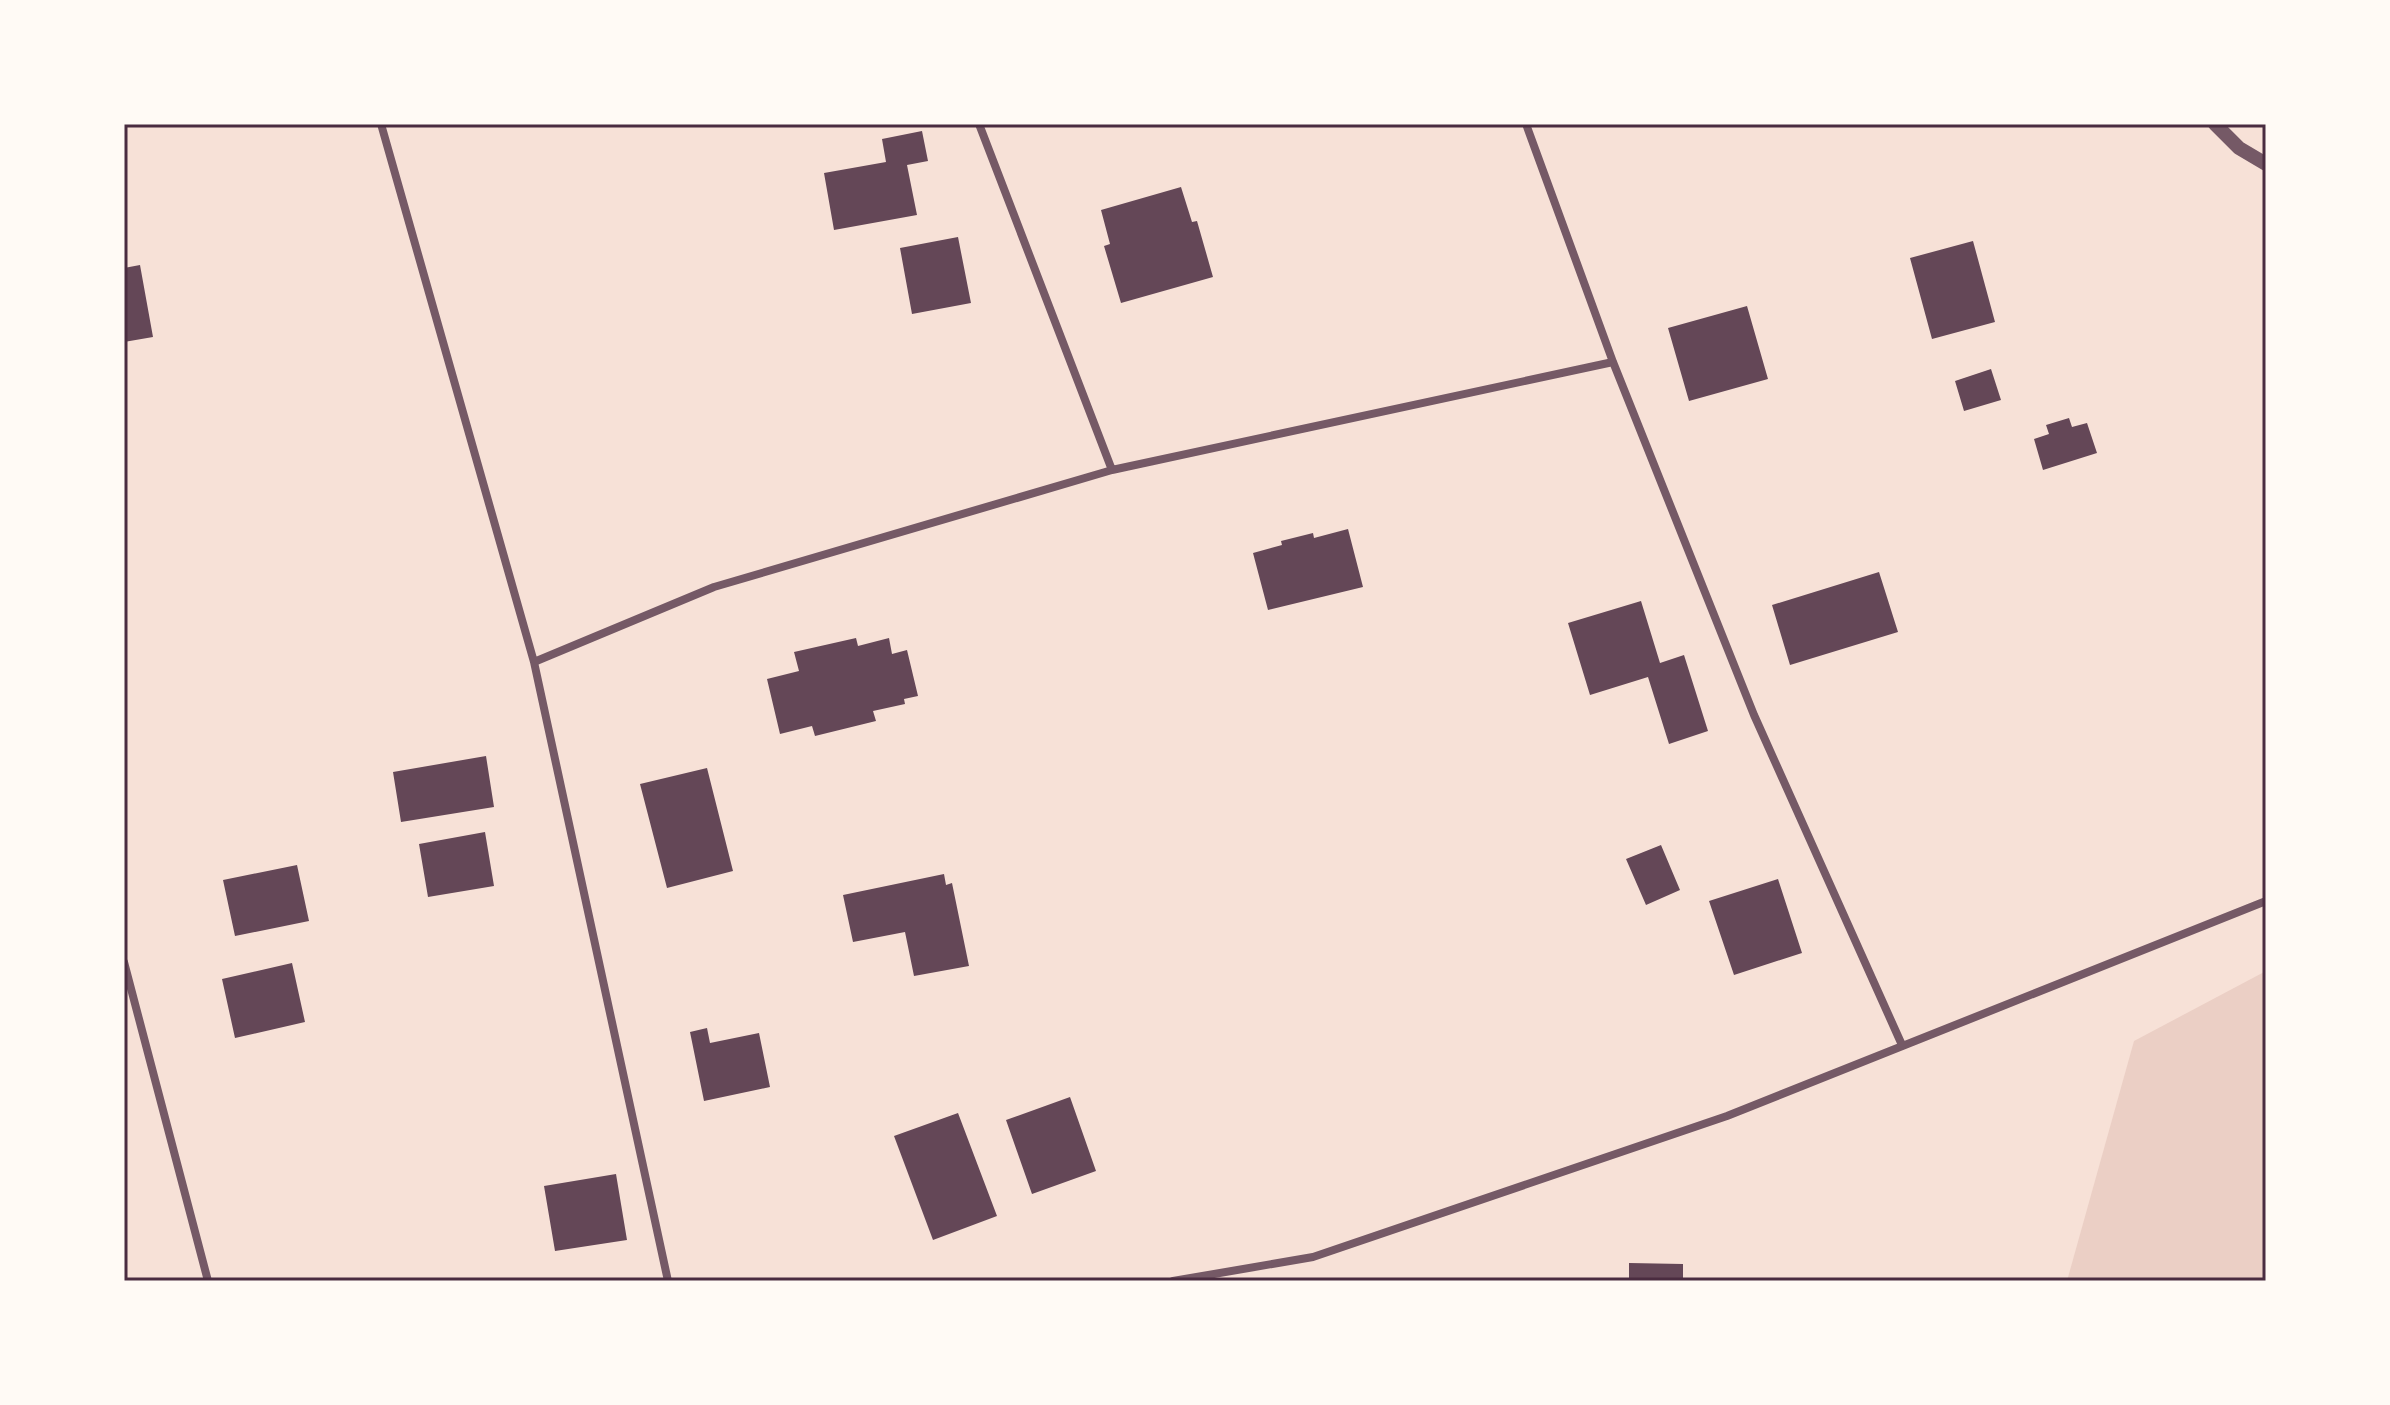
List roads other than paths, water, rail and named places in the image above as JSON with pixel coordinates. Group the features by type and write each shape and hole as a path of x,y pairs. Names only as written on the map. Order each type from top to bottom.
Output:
{"street":[{"path":"381,124 534,662 668,1281"},
{"path":"979,124 1112,470"},
{"path":"1526,124 1613,362 1754,715 1902,1045"},
{"path":"2215,124 2239,148 2266,164"},
{"path":"534,662 714,587 1112,470 1613,362"},
{"path":"1173,1281 1313,1257 1727,1116 2266,901"},
{"path":"124,962 208,1281"}]}
